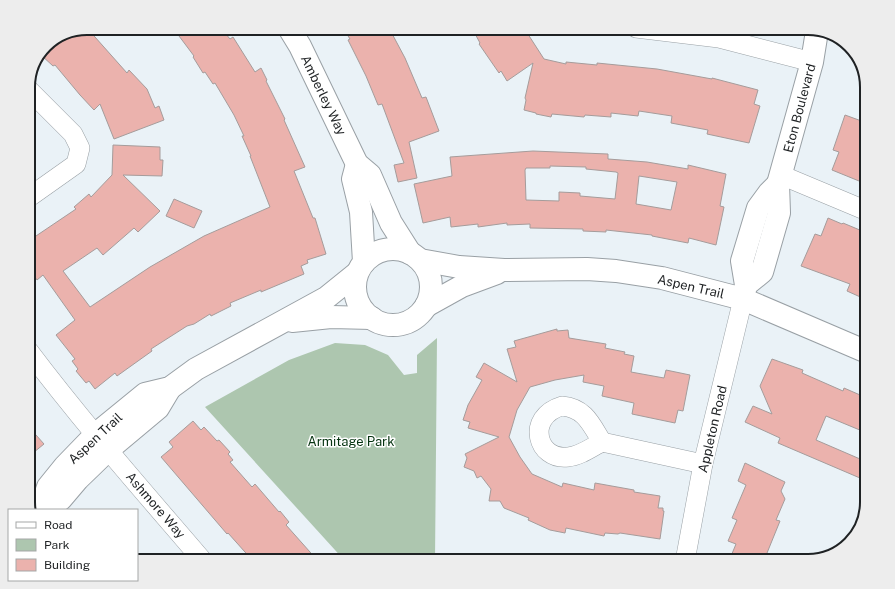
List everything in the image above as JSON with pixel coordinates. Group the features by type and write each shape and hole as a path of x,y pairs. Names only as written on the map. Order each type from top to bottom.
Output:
{"street":[{"name":"Amberley Way","path":"293,35 300,46 357,164 370,175 391,222 415,257"},
{"path":"694,35 719,38 812,62"},
{"name":"Eton Boulevard","path":"745,292 762,272 779,213 780,180 812,62 817,36"},
{"path":"35,96 73,134 80,148 76,164 35,193"},
{"path":"357,164 353,179 361,212 361,268 355,286 357,298 363,310 372,318"},
{"path":"780,180 860,209"},
{"name":"Aspen Trail","path":"43,509 60,499 78,478 103,441 158,408 170,388 196,369 326,298 361,268 374,254 386,249 399,249 415,257 459,267 504,270 558,268 616,271 745,292 860,349"},
{"path":"415,257 427,270 431,282 430,294 426,306"},
{"name":"Aspen Trail","path":"281,322 331,317 372,318 384,324 408,322 418,315 426,306 462,286 504,270"},
{"name":"Appleton Road","path":"686,554 703,464 745,292"},
{"name":"Ashmore Way","path":"35,359 54,384 197,554"},
{"path":"602,442 703,464"}],"green space":[{"name":"Armitage Park","path":"437,338 435,554 339,554 205,407 289,360 335,343 365,345 388,355 404,375 417,373 417,355"}],"building":[{"path":"93,35 127,73 129,70 147,89 155,108 159,106 164,120 114,139 100,104 94,110 55,65 53,66 44,58 53,48 67,39 77,36"},
{"path":"178,35 227,35 230,39 233,37 255,72 261,68 285,119 284,120 305,167 294,171 313,218 315,218 326,254 307,260 308,263 301,266 304,274 230,303 231,306 211,316 210,314 194,324 187,326 151,349 152,351 117,376 115,373 95,389 89,381 86,383 76,371 78,369 72,361 75,359 56,335 75,320 43,275 37,280 35,277 35,237 76,209 74,207 89,194 91,197 112,175 113,145 160,147 160,160 163,160 162,176 123,175 160,211 138,232 134,228 103,255 97,248 63,271 90,307 150,267 204,236 270,207 242,136 244,136 234,115 215,83 213,84 205,72 203,73 193,57 194,56"},
{"path":"347,35 393,35 405,58 422,98 426,97 439,131 409,142 417,178 398,182 394,165 404,163 382,104 378,105 366,76 348,40 350,39"},
{"path":"476,35 529,35 544,59 566,64 566,62 597,65 597,63 657,69 712,78 758,90 754,104 760,106 749,143 707,134 708,130 671,123 672,116 639,111 638,116 611,113 611,117 585,115 584,117 552,114 551,117 536,114 524,110 525,98 533,63 507,81 501,71 499,73 479,44 480,43"},
{"path":"845,115 860,120 860,181 832,170 839,152 833,150"},
{"path":"533,151 608,154 608,159 647,162 688,169 688,165 726,174 720,206 724,207 716,245 689,238 688,243 652,235 606,230 606,232 583,231 583,229 530,228 530,224 507,225 507,223 478,227 478,224 451,227 450,217 423,223 414,184 452,176 450,157","holes":["550,166 586,167 586,169 618,173 615,199 580,196 580,193 559,192 559,201 526,200 526,168 550,168","639,176 677,182 671,210 636,204"]},
{"path":"174,199 202,211 194,228 166,216"},
{"path":"828,218 860,230 860,297 847,291 850,284 801,266 815,234 821,236"},
{"path":"557,329 557,331 568,330 569,338 606,344 605,348 625,352 624,354 634,356 631,372 664,378 666,370 690,375 683,411 678,410 675,423 632,414 634,403 602,396 604,386 583,382 584,375 555,380 530,387 517,410 509,437 520,457 532,474 562,487 563,483 594,490 595,483 660,496 658,508 663,508 664,511 660,539 620,533 605,533 604,536 566,528 565,533 550,530 528,520 529,518 504,508 500,501 489,501 491,489 481,476 477,478 474,471 464,467 467,458 465,454 499,437 468,428 470,422 463,420 468,405 482,380 476,377 484,363 517,382 507,349 516,347 514,341"},
{"path":"772,359 803,370 802,373 843,391 844,388 860,395 860,430 826,416 816,440 860,459 860,478 778,443 780,438 745,422 753,406 772,414 760,386"},
{"path":"193,421 201,430 204,427 230,452 228,454 233,460 230,462 252,487 255,484 279,512 280,511 289,522 286,525 312,554 247,554 228,533 227,534 161,457 173,447 169,442"},
{"path":"35,434 44,444 35,451"},
{"path":"745,463 785,482 781,491 785,499 776,520 780,521 767,554 732,554 736,544 728,541 737,520 732,518 746,485 738,481"}]}
